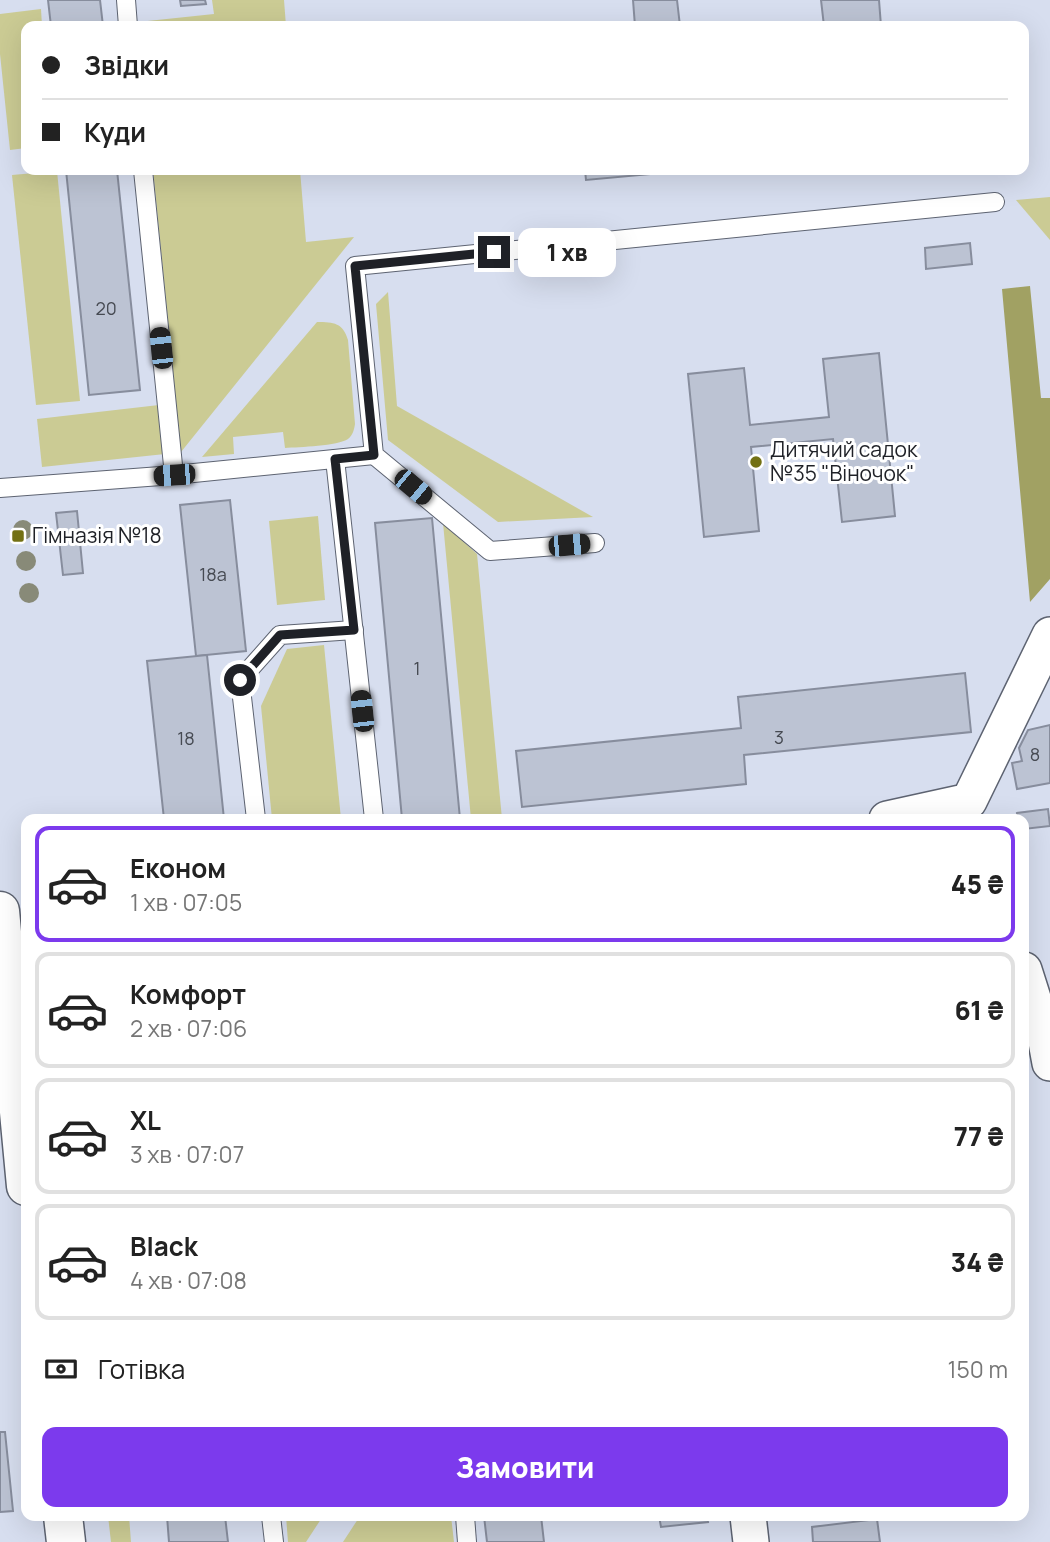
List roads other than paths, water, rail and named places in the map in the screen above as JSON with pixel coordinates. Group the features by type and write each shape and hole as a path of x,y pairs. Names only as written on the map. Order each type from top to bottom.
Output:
{"main road":[{"path":"0,911 21,1136"},
{"path":"64,1521 66,1542"}],"street":[{"path":"934,814 972,810 1050,635"},
{"path":"1029,986 1045,1036 1050,1063"},
{"path":"749,1521 751,1542"}],"lane":[{"path":"125,0 127,21"},
{"path":"144,175 174,475"},
{"path":"595,542 491,551 374,455 355,266 995,202"},
{"path":"0,488 174,475 374,455"},
{"path":"335,459 373,814"},
{"path":"255,814 240,680 280,635 354,630"},
{"path":"272,1521 274,1542"},
{"path":"465,1521 467,1542"}],"place":[{"name":"Дитячий садок №35 \"Віночок\"","path":"756,462"},
{"name":"Гімназія №18","path":"18,536"}]}
